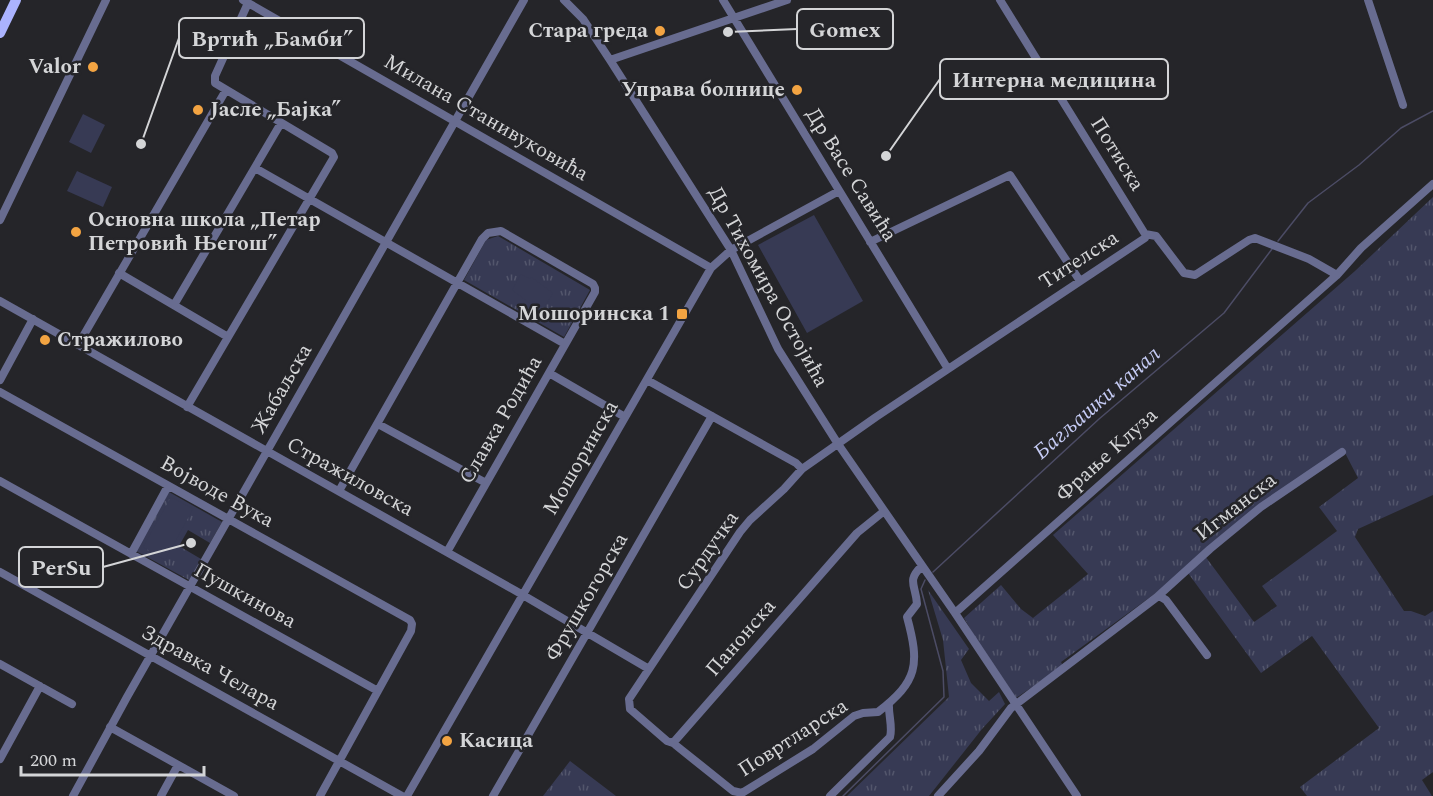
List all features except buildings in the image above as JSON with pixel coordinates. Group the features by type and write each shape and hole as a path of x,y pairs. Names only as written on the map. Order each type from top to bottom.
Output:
{"main road":[{"path":"0,33 16,0"}],"street":[{"path":"0,220 106,0"},
{"name":"Жабаљска","path":"73,796 150,656 524,0"},
{"name":"Др Тихомира Остојића","path":"564,0 583,20 610,60 731,250 778,349 838,444"},
{"name":"Др Васе Савића","path":"723,0 948,369"},
{"path":"610,60 788,0"},
{"name":"Потиска","path":"1000,0 1145,234"},
{"path":"1368,0 1403,105"},
{"path":"187,407 311,199 333,161 334,155 215,83 214,78 246,2"},
{"name":"Милана Станивуковића","path":"246,2 711,268"},
{"path":"78,345 226,90"},
{"path":"174,305 281,123"},
{"path":"255,168 565,344"},
{"path":"870,242 1007,175 1013,177 1080,281"},
{"name":"Фрање Клуза","path":"955,614 1336,276 1361,248 1433,184"},
{"name":"Мошоринска","path":"407,796 711,268 731,250 839,191"},
{"name":"Славка Родића","path":"447,552 595,292 593,284 497,231 488,233 482,239 457,283"},
{"name":"Тителска","path":"838,444 1145,238 1145,234 1156,236 1184,273 1190,275 1195,275 1255,238 1309,259 1336,276"},
{"path":"119,273 228,337"},
{"path":"339,491 457,283"},
{"name":"Стражиловска","path":"0,301 522,594 650,669"},
{"path":"0,380 33,319"},
{"path":"549,373 625,417"},
{"path":"647,380 796,463 802,469"},
{"name":"Војводе Вука","path":"0,392 408,618 412,622 412,627 378,691"},
{"name":"Фрушкогорска","path":"493,796 712,416"},
{"path":"378,424 486,483"},
{"path":"838,444 1077,796"},
{"name":"Сурдучка","path":"673,742 667,741 632,711 629,699 740,532 802,469 838,444"},
{"name":"Игманска","path":"938,796 979,751 1003,717 1015,705 1156,597 1261,507 1342,452"},
{"name":"Пушкинова","path":"0,481 378,691"},
{"path":"131,554 168,486"},
{"name":"Панонска","path":"673,742 857,533 884,512"},
{"name":"Повртларска","path":"878,712 904,687 914,670 915,653 907,615 917,604 912,582 922,566"},
{"name":"Здравка Челара","path":"0,572 402,796"},
{"path":"1156,597 1166,600 1207,655"},
{"path":"0,664 72,704"},
{"path":"0,759 40,686"},
{"path":"320,796 378,691"},
{"path":"830,796 890,737 889,703"},
{"name":"Повртларска","path":"673,742 733,790 742,793 813,749 854,716 878,712 888,715"},
{"path":"110,727 234,796"},
{"path":"161,796 178,765"}],"green space":[{"path":"83,114 105,125 91,153 69,142"},
{"path":"77,171 112,187 103,207 67,191"},
{"path":"1433,197 1433,495 1358,529 1355,537 1404,611 1425,616 1433,611 1433,772 1422,780 1432,796 1307,796 1300,787 1379,728 1312,636 1261,673 1188,573 1205,556 1254,622 1277,606 1262,586 1337,531 1319,507 1358,478 1343,449 1307,472 1186,571 1061,662 1063,666 1016,698 964,618 1001,585 1021,609 1033,618 1088,574 1053,535 1355,271"},
{"path":"814,215 863,301 807,333 758,245"},
{"path":"498,236 590,290 564,337 464,280 486,240"},
{"path":"521,274 530,279 531,277 553,293 544,308 533,301 531,304 512,290"},
{"path":"169,492 222,522 210,543 188,530 179,546 201,559 189,580 136,551"},
{"path":"171,497 193,509 165,560 143,547"},
{"path":"928,590 969,649 961,660 971,683 989,701 999,692 1005,704 982,729 929,796 847,796 949,697 943,640"},
{"path":"570,761 616,796 543,796"}],"waterway":[{"name":"Багљашки канал","path":"1278,241 1308,203 1359,165 1401,128 1433,111"},
{"name":"Багљашки канал","path":"933,572 1099,419 1224,313 1272,249"},
{"name":"Багљашки канал","path":"843,796 944,697 943,671 921,589 925,580"}],"place":[{"name":"Стара греда","path":"660,31"},
{"name":"Gomex","path":"728,32"},
{"name":"Valor","path":"93,67"},
{"name":"Управа болнице","path":"797,90"},
{"name":"Јасле „Бајка”","path":"198,110"},
{"name":"Вртић „Бамби”","path":"141,144"},
{"name":"Интерна медицина","path":"886,156"},
{"name":"Основна школа „Петар Петровић Његош”","path":"76,232"},
{"name":"Мошоринска 1","path":"682,314"},
{"name":"Стражилово","path":"45,340"},
{"name":"PerSu","path":"191,543"},
{"name":"Касица","path":"447,741"}]}
